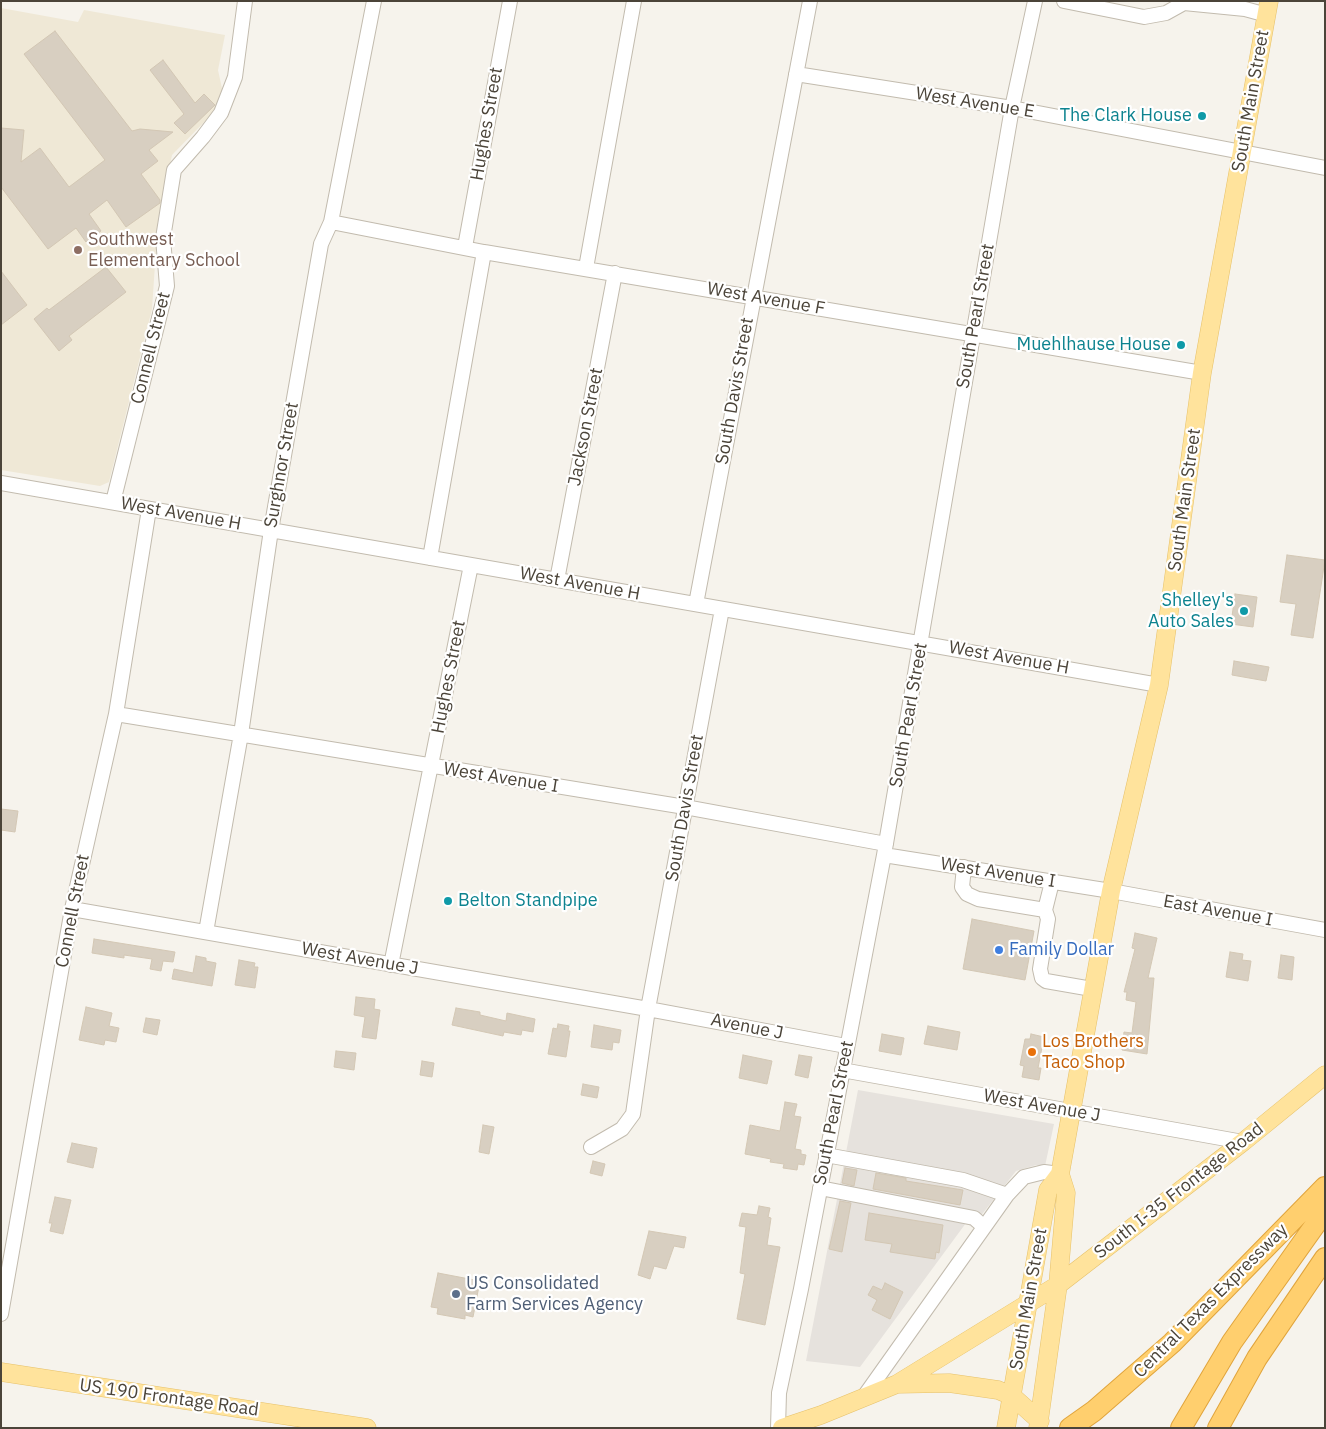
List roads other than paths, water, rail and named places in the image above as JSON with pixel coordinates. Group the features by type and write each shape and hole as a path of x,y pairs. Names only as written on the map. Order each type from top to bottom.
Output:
{"highway":[{"name":"Central Texas Expressway","path":"1070,1428 1094,1411 1172,1343 1325,1187"},
{"path":"1180,1428 1232,1342 1325,1211"},
{"path":"1218,1428 1257,1358 1325,1258"}],"main road":[{"name":"South Main Street","path":"1006,1428 1048,1190 1060,1174 1111,891 1159,685 1202,373 1268,8"},
{"name":"South I-35 Frontage Road","path":"897,1384 1058,1285 1243,1142 1325,1075"},
{"name":"South Main Street","path":"1039,1424 1058,1285 1066,1193 1060,1174"},
{"name":"US 190 Frontage Road","path":"1,1372 367,1428"},
{"path":"782,1428 897,1384 949,1382 998,1390 1012,1396 1039,1424"}],"street":[{"name":"Connell Street","path":"113,502 167,286 163,238 174,170 203,138 221,113 234,76 245,1"},
{"name":"Surghnor Street","path":"206,932 242,734 271,530 321,244 331,222 374,1"},
{"name":"Hughes Street","path":"465,248 510,1"},
{"path":"586,268 634,1"},
{"name":"South Davis Street","path":"696,604 752,296 810,1"},
{"name":"South Pearl Street","path":"778,1428 779,1392 801,1289 885,849 922,643 1012,108 1035,1"},
{"path":"1064,1 1144,17 1166,13 1184,3 1245,9 1268,8"},
{"name":"West Avenue E","path":"796,74 1012,108 1325,168"},
{"name":"West Avenue F","path":"331,222 484,252 752,296 973,336 1202,373"},
{"path":"430,558 484,252"},
{"name":"Jackson Street","path":"557,580 614,273"},
{"name":"West Avenue H","path":"1,483 1159,685"},
{"name":"Connell Street","path":"1,1314 72,909 116,714 149,509"},
{"name":"Hughes Street","path":"391,965 470,565"},
{"name":"South Davis Street","path":"591,1148 622,1128 633,1114 648,1009 722,608"},
{"name":"West Avenue I","path":"116,714 685,807 964,867 1111,891"},
{"path":"964,867 962,887 967,894 978,899 1045,910"},
{"path":"1052,882 1045,910 1048,919 1040,969 1042,978 1046,982 1092,989"},
{"name":"East Avenue I","path":"1111,891 1325,930"},
{"name":"West Avenue J","path":"72,909 648,1009"},
{"name":"Avenue J","path":"648,1009 846,1046"},
{"name":"West Avenue J","path":"842,1070 1243,1142"},
{"path":"826,1155 963,1180 1007,1195"},
{"path":"863,1398 983,1226 1007,1195 1024,1177 1044,1172 1060,1174"},
{"path":"820,1188 974,1218 983,1226"}],"place":[{"name":"The Clark House","path":"1202,116"},
{"name":"Southwest Elementary School","path":"78,250"},
{"name":"Muehlhause House","path":"1181,345"},
{"name":"Shelley's Auto Sales","path":"1244,611"},
{"name":"Belton Standpipe","path":"448,901"},
{"name":"Family Dollar","path":"999,950"},
{"name":"Los Brothers Taco Shop","path":"1032,1052"},
{"name":"US Consolidated Farm Services Agency","path":"456,1294"}]}
